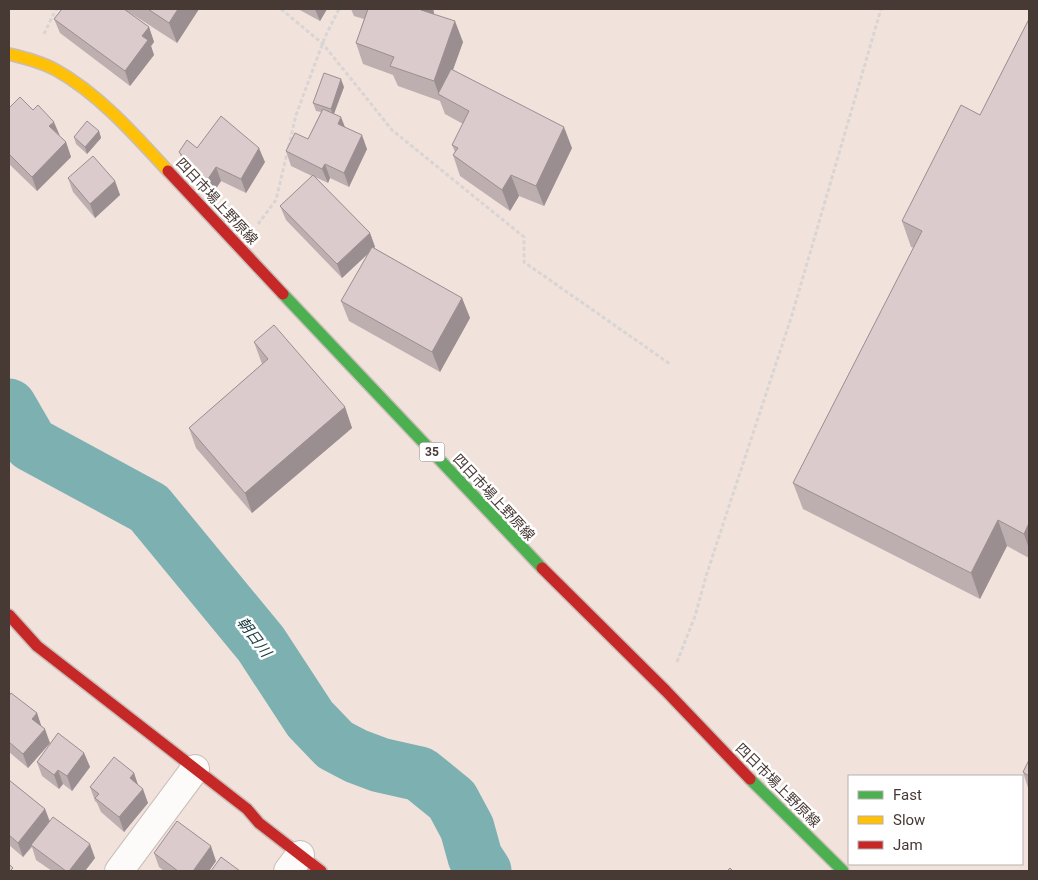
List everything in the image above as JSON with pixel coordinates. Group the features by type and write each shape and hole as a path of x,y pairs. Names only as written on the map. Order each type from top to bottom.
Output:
{"main road":[{"name":"四日市場上野原線","path":"9,54 32,60 62,73 93,97 155,157 525,552 666,690 767,796 843,871"},
{"path":"9,616 36,646 247,809 303,866"}],"street":[{"path":"120,871 195,768"}],"path":[{"path":"280,9 323,44 392,130 524,237 524,262 670,364"},
{"path":"240,247 276,200 296,115 323,44 339,9"},
{"path":"666,690 695,616 707,573 792,315 881,9"}],"building":[{"path":"62,9 124,9 149,27 142,36 148,40 125,71 54,19"},
{"path":"148,9 178,9 169,23"},
{"path":"368,9 421,9 455,21 434,81 390,66 394,57 356,43"},
{"path":"1029,19 1029,523 1024,534 998,520 971,573 793,483 922,231 902,221 961,105 980,115"},
{"path":"451,69 564,127 536,186 511,175 502,190 453,155 458,148 452,145 469,111 438,94"},
{"path":"324,73 341,79 331,109 313,103"},
{"path":"20,97 33,110 38,105 54,122 49,126 66,142 32,177 9,154 9,108"},
{"path":"323,109 341,117 338,124 362,135 344,173 325,164 322,169 286,151 295,133 308,139"},
{"path":"221,116 259,148 241,179 216,167 206,182 179,152 187,140 197,148"},
{"path":"87,121 99,131 85,147 74,137"},
{"path":"93,156 115,181 90,204 68,178"},
{"path":"313,175 370,233 337,264 280,206"},
{"path":"372,247 462,298 432,352 341,301"},
{"path":"274,325 345,407 245,493 189,428 268,359 254,342"},
{"path":"11,693 37,713 32,719 45,729 23,754 9,742 9,696"},
{"path":"58,733 84,753 67,776 58,770 54,775 37,762"},
{"path":"114,757 134,773 130,778 143,789 119,817 95,798 99,794 90,787"},
{"path":"1029,760 1029,776 1023,772"},
{"path":"9,780 45,809 18,843 9,835"},
{"path":"53,817 90,844 69,871 66,871 31,845"},
{"path":"177,821 211,846 193,871 178,871 154,853"},
{"path":"221,857 240,871 211,871"}],"waterway":[{"name":"朝日川","path":"9,406 31,444 149,508 261,644 310,719 335,745 356,756 380,765 420,774 452,800 467,828 475,857 484,871"}],"traffic: fast":[{"path":"283,294 542,568"},
{"path":"750,779 843,871"}],"traffic: slow":[{"path":"9,54 51,67 87,91 116,116 168,171"}],"traffic: jam":[{"path":"168,171 283,294"},
{"path":"542,568 666,691 750,779"},
{"path":"9,615 37,646 247,809 259,823 321,871"}]}
